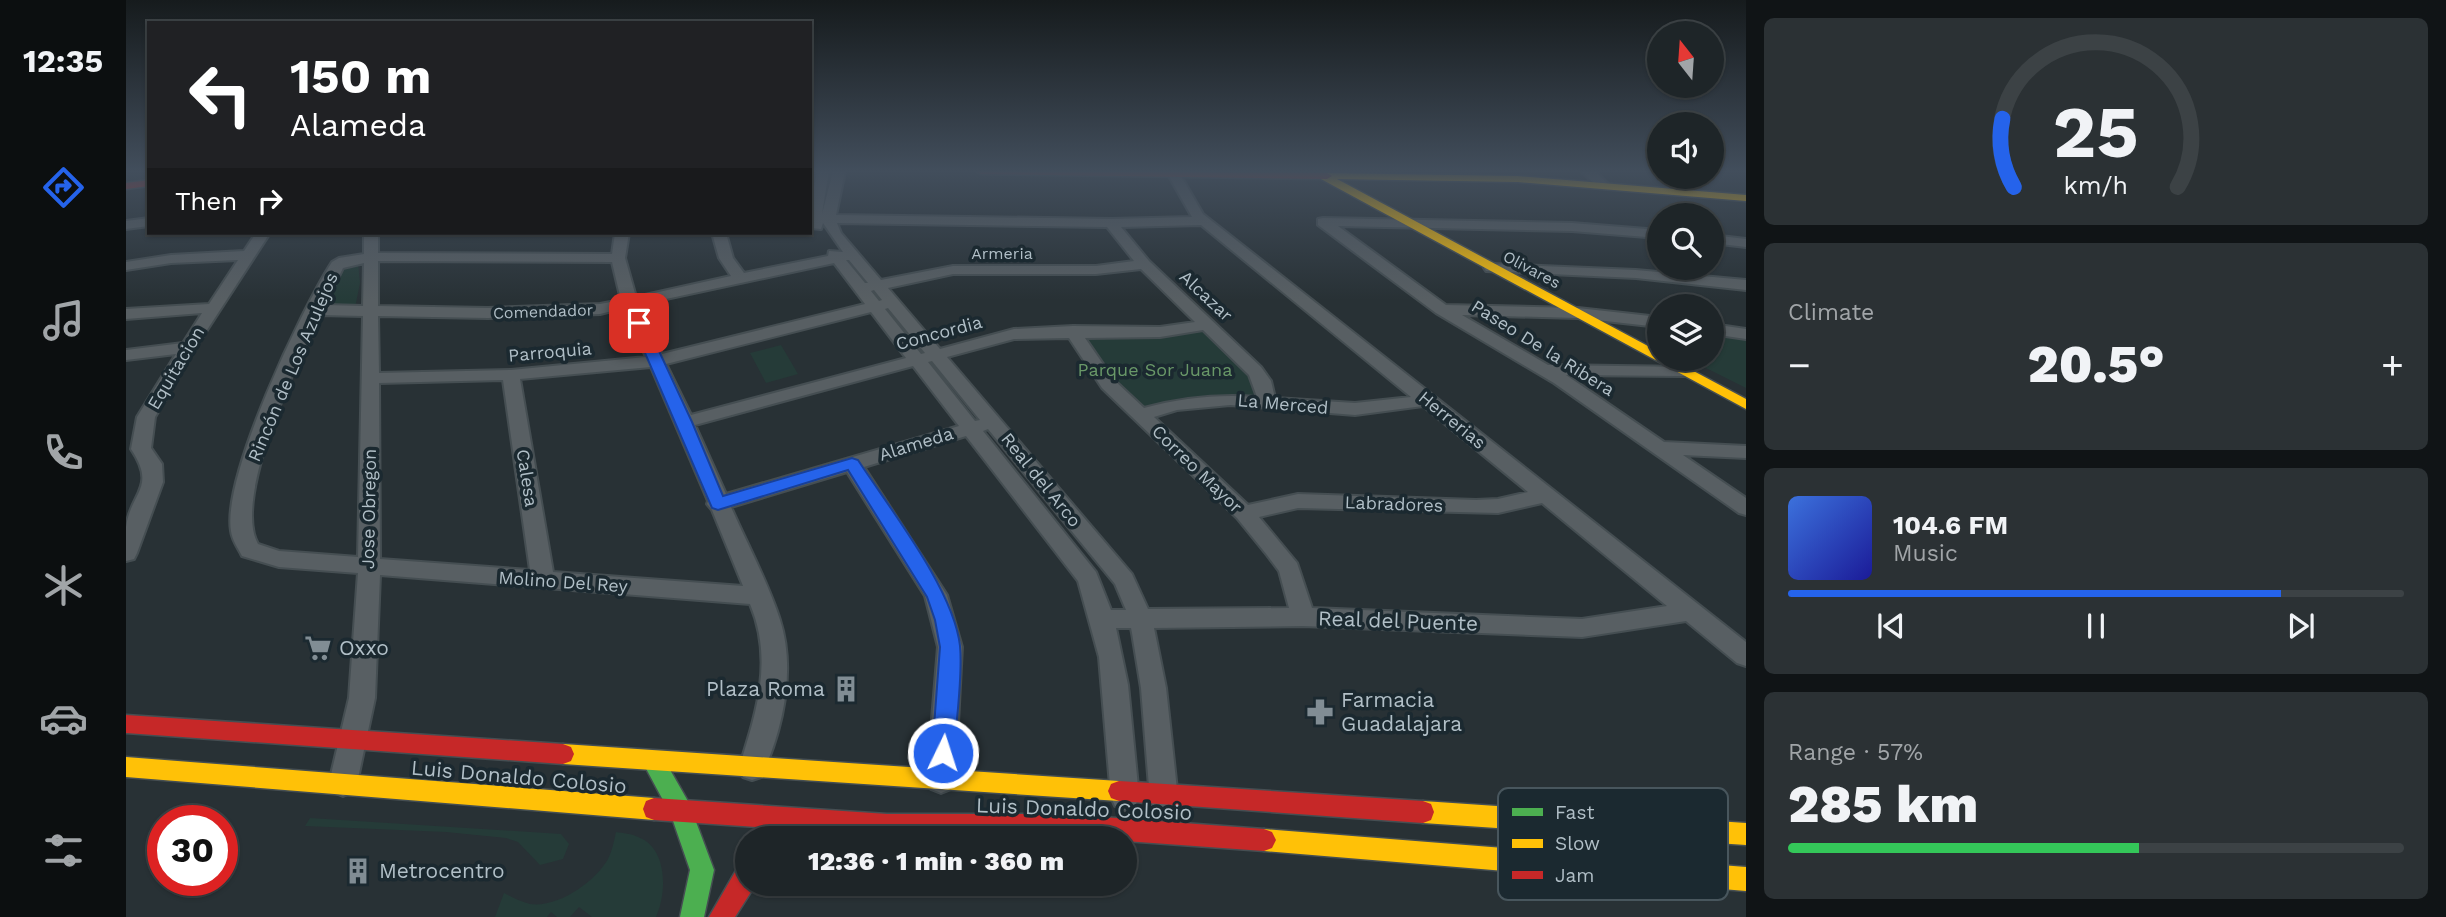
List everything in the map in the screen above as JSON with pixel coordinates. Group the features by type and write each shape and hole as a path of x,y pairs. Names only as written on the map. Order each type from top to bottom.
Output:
{"main road":[{"name":"Olivares","path":"1391,214 1647,351"},
{"name":"Olivares","path":"1684,371 1746,404"},
{"name":"Luis Donaldo Colosio","path":"126,724 1498,816"},
{"path":"653,761 681,811 702,870 692,917"},
{"name":"Luis Donaldo Colosio","path":"126,767 803,820 887,825 1078,826"},
{"path":"796,826 803,820"},
{"name":"Luis Donaldo Colosio","path":"1137,830 1498,859"},
{"name":"Luis Donaldo Colosio","path":"1728,833 1746,834"},
{"name":"Luis Donaldo Colosio","path":"1728,878 1746,879"},
{"path":"721,917 735,895"}],"street":[{"path":"821,214 821,219"},
{"path":"821,219 823,214"},
{"name":"Herrerias","path":"1198,214 1544,496 1746,656"},
{"path":"821,219 1111,223 1205,221"},
{"name":"Real del Arco","path":"821,219 817,229 844,256 928,357 993,421 1124,580 1140,617 1152,675 1169,832"},
{"path":"126,225 147,222"},
{"name":"Paseo De la Ribera","path":"1406,222 1323,222 1442,310 1546,370 1746,508"},
{"path":"1406,222 1572,227 1647,233"},
{"name":"Alcazar","path":"1111,223 1144,264 1209,324 1259,376 1267,401"},
{"name":"Equitacion","path":"126,553 153,482 152,464 141,449 135,424 262,235"},
{"name":"Jose Obregon","path":"343,783 362,698 369,567 371,235"},
{"path":"622,235 618,258 630,304 685,422 775,644 776,684 752,768"},
{"path":"719,235 720,249 731,269 741,279"},
{"path":"1724,240 1746,243"},
{"path":"126,266 171,259 248,255"},
{"name":"Comendador","path":"314,310 567,312 630,304 844,256"},
{"path":"372,257 618,258"},
{"name":"Rincón de Los Azulejos","path":"369,567 279,559 250,550 241,532 247,478 265,426 314,310 337,265 344,261 372,257"},
{"name":"Armeria","path":"870,287 953,270 1096,270 1144,264"},
{"path":"1492,268 1626,274 1746,285"},
{"name":"Parroquia","path":"370,378 511,375 656,361 884,304"},
{"path":"126,314 213,308"},
{"path":"1442,310 1578,313 1647,322"},
{"name":"Concordia","path":"685,422 1014,334 1073,331 1160,332 1209,324"},
{"name":"Correo Mayor","path":"1073,331 1095,368 1140,415 1244,513 1289,569 1303,617"},
{"path":"1724,331 1746,334"},
{"path":"126,355 188,346"},
{"name":"Real del Arco","path":"928,357 971,428 1088,578 1104,619 1127,826"},
{"path":"1546,370 1647,371"},
{"name":"Calesa","path":"511,375 543,580"},
{"name":"La Merced","path":"1140,415 1184,404 1241,399 1355,409 1427,400"},
{"name":"Alameda","path":"718,504 993,421"},
{"path":"1660,448 1746,452"},
{"path":"852,464 936,596 944,620 950,647 941,780"},
{"name":"Labradores","path":"1244,513 1298,501 1476,507 1498,506 1544,496"},
{"name":"Molino Del Rey","path":"369,567 757,596"},
{"name":"Real del Puente","path":"1104,619 1303,617 1583,628 1691,611"},
{"path":"1728,889 1746,895"}],"green space":[{"path":"358,263 360,283 355,308 322,307 345,266"},
{"name":"Parque Sor Juana","path":"1206,330 1252,373 1261,397 1182,398 1145,407 1103,369 1087,337 1155,337"},
{"path":"1724,337 1746,340 1746,388 1712,371 1724,371"},
{"path":"781,345 798,374 766,383 750,353"},
{"path":"310,818 561,834 569,844 563,859 540,865 518,842 506,838 446,832 305,826"},
{"path":"616,832 633,835 648,843 660,861 663,884 656,917 592,917 579,907 570,917 557,917 551,912 547,917 495,917 504,893 530,904 541,904 575,892 602,868 612,849"}],"traffic: fast":[{"path":"653,761 681,811 702,870 692,917"}],"traffic: slow":[{"path":"1393,214 1647,351"},
{"path":"1683,371 1746,405"},
{"path":"563,754 1119,791"},
{"path":"126,767 654,809"},
{"path":"1423,812 1498,817"},
{"path":"1728,833 1746,834"},
{"path":"1264,840 1498,859"},
{"path":"1728,878 1746,879"}],"traffic: jam":[{"path":"126,724 563,754"},
{"path":"1119,791 1423,812"},
{"path":"654,809 887,825 1062,825 1264,840"},
{"path":"721,917 735,895"}],"place":[{"name":"Oxxo","path":"318,648"},
{"name":"Plaza Roma","path":"846,689"},
{"name":"Farmacia Guadalajara","path":"1320,712"},
{"name":"Metrocentro","path":"358,871"}],"route":[{"path":"639,323 685,422 718,504 852,464 936,596 944,620 950,647 943,753"}]}
